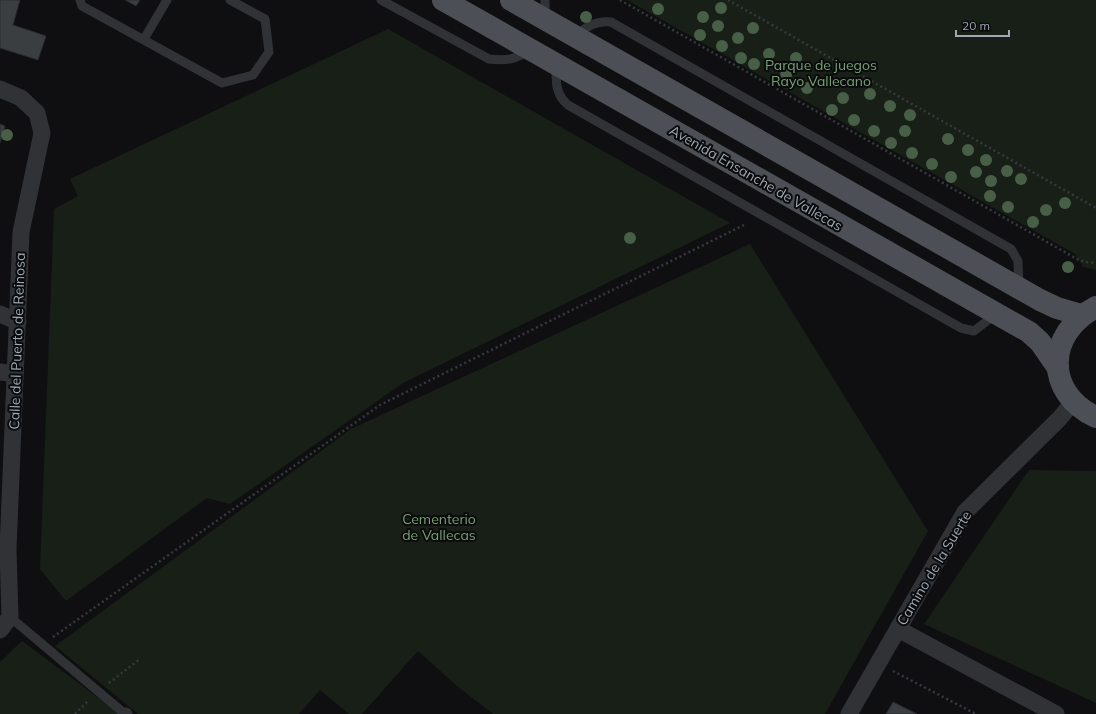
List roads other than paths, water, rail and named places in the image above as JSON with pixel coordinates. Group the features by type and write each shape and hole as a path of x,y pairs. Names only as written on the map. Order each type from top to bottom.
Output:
{"main road":[{"name":"Avenida Ensanche de Vallecas","path":"443,0 1035,336 1058,368"},
{"name":"Avenida Ensanche de Vallecas","path":"511,0 545,10 575,36 1019,288 1057,308 1089,311"},
{"name":"Avenida Ensanche de Vallecas","path":"1089,311 1068,329 1059,348 1058,368 1063,387 1073,402 1085,412 1096,417"}],"street":[{"name":"Calle del Puerto de Reinosa","path":"0,89 22,98 37,113 42,133 21,232 18,322 7,373 4,549 5,624"},
{"path":"0,314 18,322"},
{"name":"Camino de la Suerte","path":"849,714 965,512 1060,418 1073,402"},
{"path":"898,629 1056,714"}],"lane":[{"path":"80,0 82,6 222,83 252,75 269,52 265,19 230,0"},
{"path":"144,39 167,0"},
{"path":"381,0 489,59 503,60 517,58 530,49"},
{"path":"575,36 586,27 595,23 602,21 611,22 1011,249 1018,261 1019,288"},
{"path":"556,65 557,90 561,99 568,105 961,328 974,332 996,314"},
{"path":"5,624 43,644 125,714"}],"park label":[{"name":"Parque de juegos Rayo Vallecano","path":"821,74"},
{"name":"Cementerio de Vallecas","path":"439,528"}]}
